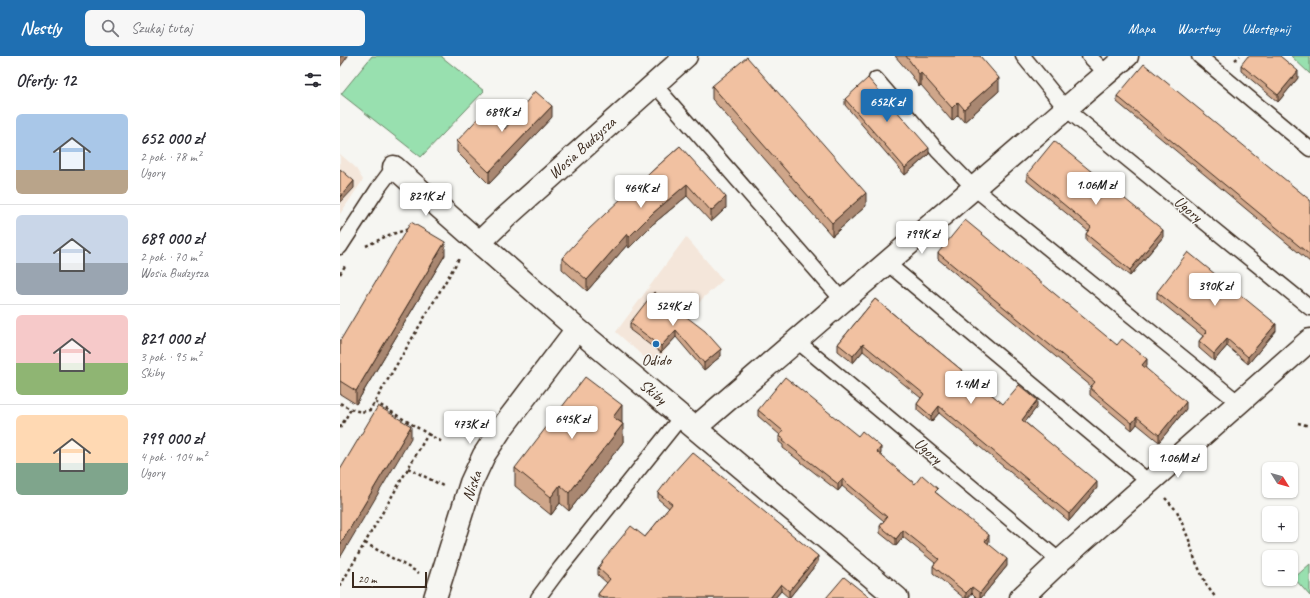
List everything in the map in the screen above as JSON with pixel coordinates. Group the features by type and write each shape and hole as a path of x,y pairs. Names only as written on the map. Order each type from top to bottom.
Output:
{"street":[{"name":"Wosia Budzysza","path":"471,247 686,56"},
{"path":"688,422 797,341 1128,56"},
{"name":"Skiby","path":"394,167 471,247 577,329 897,598"},
{"name":"Niska","path":"435,598 472,483 484,455 501,429 577,329"},
{"path":"1021,598 1060,560 1310,340"}],"lane":[{"name":"Ugory","path":"1023,56 1066,109 1310,308"},
{"path":"1089,56 1107,74"},
{"path":"1199,56 1310,149"},
{"path":"876,79 937,150 974,188 1239,403"},
{"path":"654,84 843,301"},
{"path":"340,247 379,187 394,167"},
{"path":"887,263 1150,482"},
{"name":"Ugory","path":"797,341 1060,560"},
{"path":"538,598 561,566 688,422"}],"path":[{"path":"361,248 389,235 416,228"},
{"path":"340,403 351,409 364,412 370,410 471,247"},
{"path":"375,402 442,442"},
{"path":"340,428 351,409"},
{"path":"1298,423 1310,426"},
{"path":"340,586 428,434"},
{"path":"408,468 449,489"},
{"path":"1150,482 1177,512 1189,540 1195,560 1207,586 1216,598"},
{"path":"365,543 422,575"}],"shaded area":[{"path":"340,154 355,167 363,180 340,214"},
{"path":"686,237 723,280 702,299 654,366 616,332"}],"green space":[{"path":"372,56 442,56 484,91 421,157 341,94"},
{"path":"1291,56 1310,56 1310,74"},
{"path":"1310,564 1310,596 1298,582 1298,574"}],"building":[{"path":"906,56 980,56 999,78 964,109 958,102 952,108 921,73 919,74"},
{"path":"1248,56 1280,56 1298,71 1278,95 1241,65"},
{"path":"747,57 866,193 832,223 712,86"},
{"path":"1144,64 1310,200 1310,255 1117,96"},
{"path":"868,78 929,148 905,168 845,99"},
{"path":"535,91 552,106 489,172 457,141 485,111 505,129"},
{"path":"1054,141 1163,230 1130,270 1086,234 1091,227 1027,174"},
{"path":"680,146 726,197 711,211 687,184 653,213 629,237 627,234 587,280 562,258 588,230"},
{"path":"340,169 354,181 340,197"},
{"path":"965,220 1117,345 1122,339 1147,359 1142,365 1186,402 1159,435 1137,417 1132,423 1090,388 1095,382 938,253"},
{"path":"411,222 445,242 356,391 340,381 340,341"},
{"path":"1188,252 1276,324 1248,357 1227,339 1214,354 1199,341 1207,332 1157,292"},
{"path":"654,292 705,331 721,349 704,363 676,330 661,346 630,323"},
{"path":"875,299 1003,404 1019,385 1037,400 1022,420 1097,482 1069,514 939,406 931,416 917,404 924,394 863,344 853,356 838,344"},
{"path":"585,377 622,405 613,417 623,424 569,493 560,485 551,497 515,468"},
{"path":"785,377 858,436 862,431 881,447 877,452 915,484 922,475 938,489 935,492 989,535 985,541 1007,559 980,593 972,587 966,593 933,566 939,559 903,530 896,539 880,526 887,517 842,479 838,484 783,441 784,439 779,436 783,431 758,410"},
{"path":"378,406 411,426 340,545 340,470"},
{"path":"692,452 818,556 789,591 781,584 770,598 603,598 598,594 610,579 598,568 603,562 602,561 631,526 645,537 672,504 658,493 673,473"},
{"path":"844,577 870,598 826,598"}],"place":[{"name":"Odido","path":"656,344"}]}
